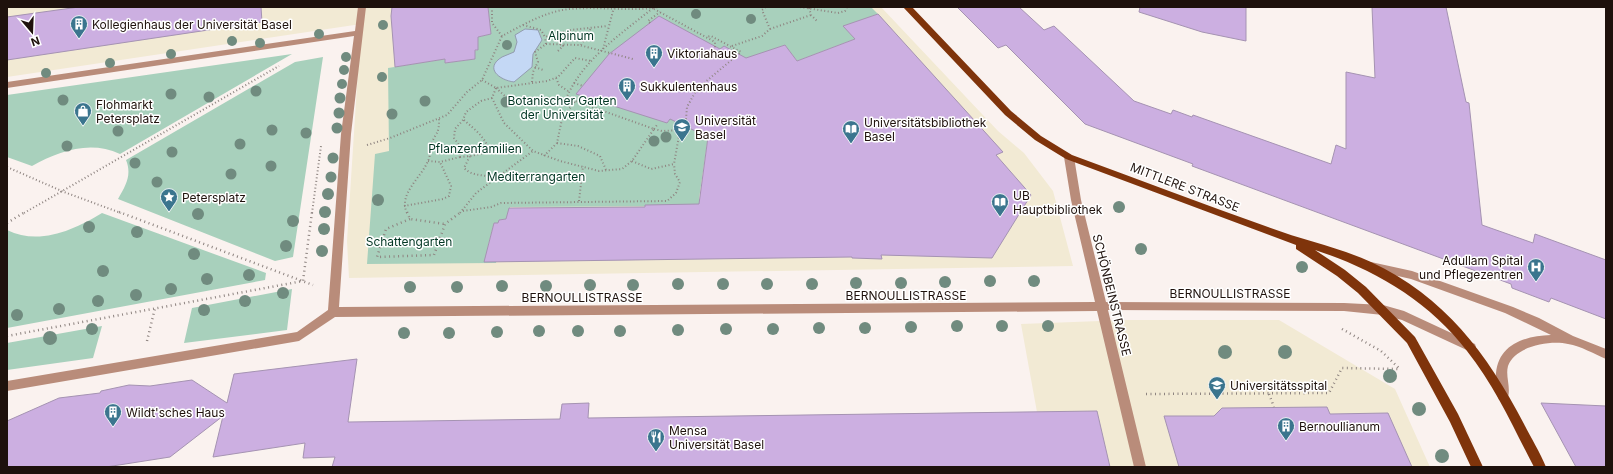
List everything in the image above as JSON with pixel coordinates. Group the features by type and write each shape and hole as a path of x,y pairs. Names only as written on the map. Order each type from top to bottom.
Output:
{"main road":[{"path":"907,7 1008,113 1038,138 1069,157"},
{"name":"MITTLERE STRASSE","path":"1069,157 1292,241 1348,257 1369,265"},
{"name":"MITTLERE STRASSE","path":"1292,241 1341,273 1383,310 1411,340 1454,418 1477,467"},
{"path":"1369,265 1404,287 1440,315 1471,347 1503,396 1540,467"}],"street":[{"path":"7,386 299,336 333,312 346,134 362,7"},
{"path":"7,85 358,33"},
{"name":"SCHÖNBEINSTRASSE","path":"1069,157 1076,200 1140,467"},
{"name":"MITTLERE STRASSE","path":"1369,265 1412,275 1509,310 1535,321 1569,339 1606,354"},
{"name":"BERNOULLISTRASSE","path":"333,312 1102,306 1344,307 1383,310 1404,316 1471,347"},
{"name":"MITTLERE STRASSE","path":"1503,396 1502,367 1508,354 1518,346 1534,341 1569,339"}],"path":[{"path":"492,7 492,23 502,36"},
{"path":"603,49 607,26 614,7"},
{"path":"390,138 447,115 467,92 482,80 502,36 523,25 569,9 612,10 659,7"},
{"path":"766,7 762,10 770,29"},
{"path":"800,7 838,13 845,11 847,7"},
{"path":"653,8 715,42 715,50"},
{"path":"566,99 568,91 591,61 603,49 653,8"},
{"path":"809,8 812,15 818,22"},
{"path":"650,23 648,21 660,12"},
{"path":"731,46 762,36 770,29 812,15"},
{"path":"523,25 541,30 545,37 546,44"},
{"path":"545,37 570,30 607,26"},
{"path":"581,45 591,28"},
{"path":"463,211 491,207 501,203 667,201 676,193 680,182 676,174 674,164 680,130 686,119 687,107 697,89 741,52 712,36 706,37"},
{"path":"532,82 533,72 538,62 535,52 546,44 559,42 581,45 603,49 633,59"},
{"path":"558,51 563,46 559,42"},
{"path":"496,88 516,84 521,86 532,82 556,78 575,58 591,61"},
{"path":"7,223 64,192 283,64"},
{"path":"535,67 543,70"},
{"path":"556,78 559,85 568,91"},
{"path":"482,80 496,88 506,97 548,102 566,99 654,129 662,131 680,130"},
{"path":"574,83 583,86"},
{"path":"496,88 492,98 504,123 533,151 544,156 599,171 622,169 632,161 657,125"},
{"path":"460,157 459,145 454,138 455,129 463,120 466,112 481,101 492,98"},
{"path":"544,156 556,143 562,119 575,101"},
{"path":"410,219 404,206 407,194 428,161 432,143 439,131 439,119"},
{"path":"428,161 440,162 489,152 489,148 481,136 463,120"},
{"path":"303,281 322,142"},
{"path":"556,143 578,146 600,156 606,170"},
{"path":"446,224 410,219 386,229 377,257 434,255 446,224 463,211 476,193 533,151"},
{"path":"470,156 464,168 468,173 496,178"},
{"path":"632,161 650,169 674,164"},
{"path":"404,206 443,199 449,196 450,186 440,162"},
{"path":"579,201 583,166"},
{"path":"7,167 64,192 303,281 334,294"},
{"path":"7,336 303,281"},
{"path":"142,363 154,308"},
{"path":"1123,394 1329,393 1342,368 1400,370"},
{"path":"1269,394 1274,407"}],"shaded area":[{"name":"Universität Basel","path":"7,7 881,7 998,131 1024,153 1053,191 1073,266 349,278 347,241 361,24 7,77"},
{"name":"Universitätsspital","path":"1126,320 1279,320 1395,389 1430,467 1047,467 1021,324"}],"green space":[{"name":"Botanischer Garten der Universität","path":"488,7 871,7 878,14 844,26 855,39 797,61 785,45 777,48 708,137 699,199 707,200 706,206 510,207 506,219 499,220 498,223 494,223 488,246 499,250 496,263 367,264 375,154 389,151 388,68 445,59 445,63 475,59 466,52 478,50 478,37 491,34"},
{"path":"292,54 120,154 97,148 75,149 53,156 32,166 7,157 7,95"},
{"path":"323,57 293,257 275,261 118,199 127,180 128,165 126,160 295,62"},
{"path":"102,213 266,273 265,280 7,328 7,230 19,235 31,236 56,234 80,225"},
{"path":"292,289 287,330 184,343 192,308"},
{"path":"102,326 93,358 7,370 7,343"}],"water":[{"path":"525,29 538,30 542,40 533,54 532,67 514,82 508,81 496,73 494,65 502,57 514,52 517,42 515,35"}],"building":[{"name":"Kollegienhaus der Universität Basel","path":"79,7 261,7 262,22 7,60 7,17"},
{"path":"392,7 488,7 491,34 478,37 478,50 475,50 475,59 445,63 445,59 395,67 391,16"},
{"path":"957,7 1019,7 1044,30 1054,26 1134,101 1171,114 1173,110 1192,117 1193,115 1331,164 1336,145 1346,149 1346,72 1375,78 1372,7 1446,7 1466,102 1469,103 1482,225 1533,243 1535,234 1606,260 1606,319 1551,298 1549,302 1512,288 1511,284 1192,166 1193,164 1085,124 1006,45 998,48"},
{"path":"1140,7 1246,7 1246,41 1202,32 1139,12"},
{"name":"Universitätsbibliothek Basel","path":"878,14 1003,152 996,155 1031,195 992,258 881,255 882,259 852,257 484,262 494,223 498,223 499,220 506,219 509,208 645,207 645,205 699,204 708,137 670,119 667,123 576,94 609,54 659,16 720,49 724,46 746,58 785,45 797,61 855,39 843,26"},
{"path":"357,359 348,422 560,419 562,404 589,403 588,418 1097,411 1110,467 332,467 335,457 303,458 305,443 213,457 223,416 170,457 106,467 7,467 7,421 59,398 100,393 101,391 129,385 150,386 192,380 227,403 234,374"},
{"path":"1541,403 1606,406 1606,467 1576,467"},
{"name":"Bernoullianum","path":"1327,407 1330,414 1388,413 1412,467 1179,467 1164,416 1214,416 1222,408"}],"place":[{"name":"Kollegienhaus der Universität Basel","path":"79,39"},
{"name":"Viktoriahaus","path":"654,68"},
{"name":"Sukkulentenhaus","path":"627,101"},
{"name":"Flohmarkt Petersplatz","path":"83,126"},
{"name":"Universität Basel","path":"682,142"},
{"name":"Universitätsbibliothek Basel","path":"851,144"},
{"name":"Petersplatz","path":"169,212"},
{"name":"UB Hauptbibliothek","path":"1000,217"},
{"name":"Adullam Spital und Pflegezentren","path":"1536,282"},
{"name":"Universitätsspital","path":"1217,400"},
{"name":"Wildt'sches Haus","path":"113,427"},
{"name":"Bernoullianum","path":"1286,441"},
{"name":"Mensa Universität Basel","path":"656,452"}],"park label":[{"name":"Alpinum","path":"571,35"},
{"name":"Pflanzenfamilien","path":"475,148"},
{"name":"Mediterrangarten","path":"536,176"},
{"name":"Schattengarten","path":"409,241"}]}
